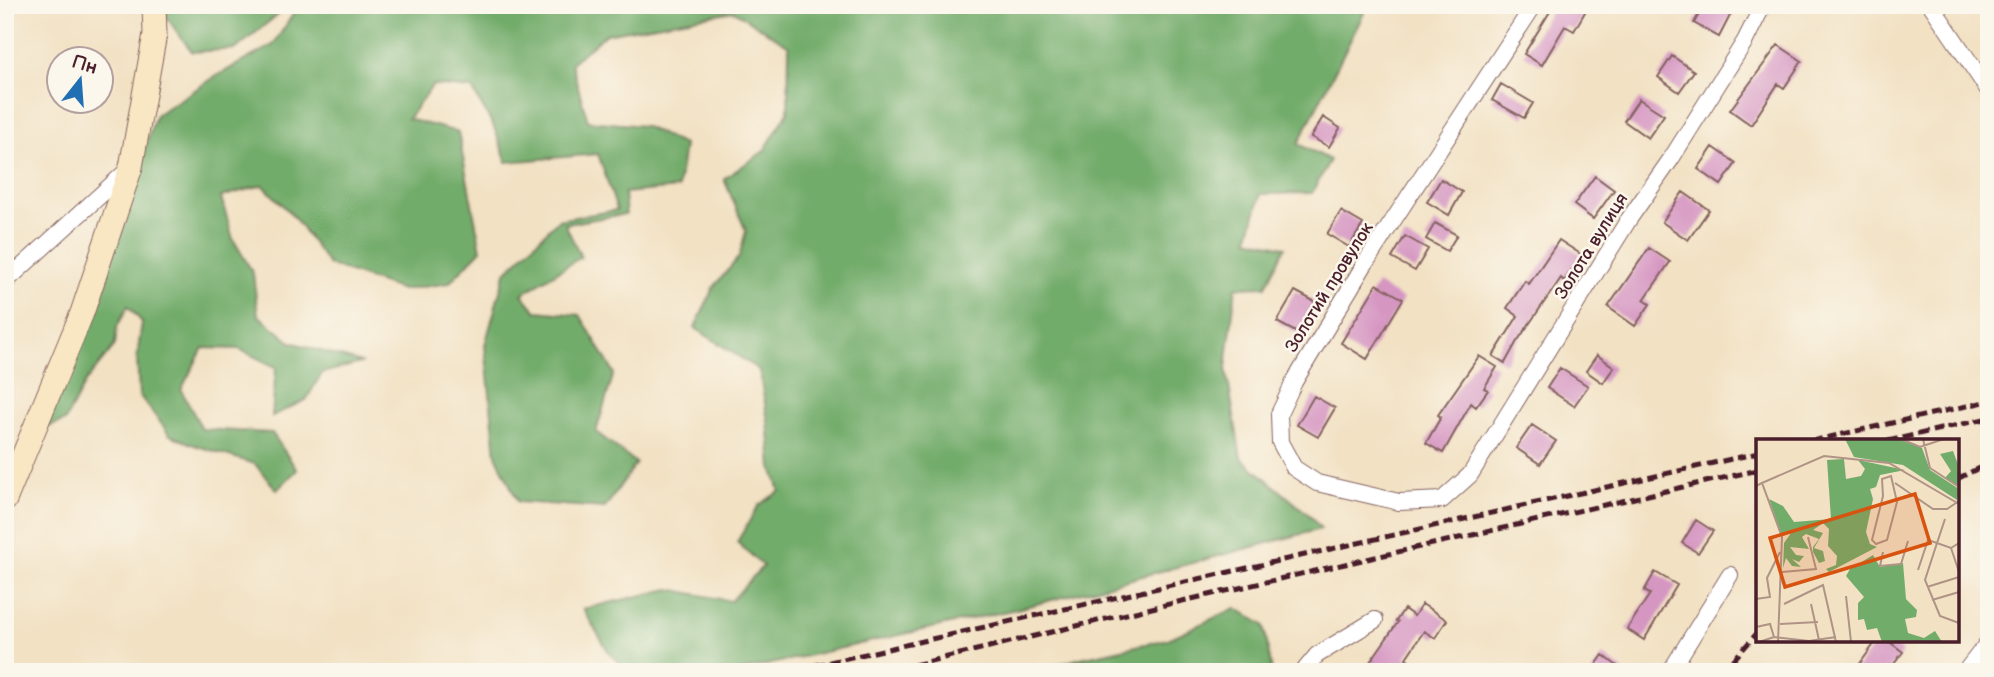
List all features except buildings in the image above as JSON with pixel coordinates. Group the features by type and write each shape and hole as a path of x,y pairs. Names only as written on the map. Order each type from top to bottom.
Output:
{"main road":[{"path":"5,500 82,313 131,167 155,34 154,5"}],"street":[{"name":"Золотий провулок","path":"1442,500 1399,502 1317,483 1294,468 1280,442 1279,414 1294,382 1366,262 1534,5"},
{"name":"Золота вулиця","path":"1442,500 1470,475 1629,219 1671,159 1745,41 1763,5"},
{"path":"1931,5 1989,91"},
{"path":"5,282 131,167"},
{"path":"1670,672 1730,575"},
{"path":"1303,672 1317,655 1376,620"},
{"path":"1965,672 1989,641"}],"green space":[{"path":"167,5 284,5 277,15 236,49 192,52 167,18"},
{"path":"299,5 1368,5 1298,144 1330,160 1312,193 1261,194 1248,239 1285,247 1266,286 1236,287 1226,368 1241,458 1309,515 1321,529 1025,607 735,672 632,672 610,654 583,609 669,589 731,601 763,566 737,542 759,505 780,491 772,468 768,421 759,370 695,328 713,288 739,257 746,231 724,179 764,151 788,112 789,46 734,11 606,34 571,63 588,121 644,126 684,145 678,188 624,193 626,214 565,224 581,257 522,294 536,311 580,315 614,373 596,432 636,463 605,508 518,502 496,455 485,345 505,273 558,220 617,210 598,154 507,162 493,125 472,89 433,85 408,119 458,132 481,250 449,283 402,290 329,265 293,216 263,185 221,197 233,239 253,273 258,315 291,342 361,363 322,373 306,400 272,416 276,367 239,349 203,348 181,390 202,429 272,433 297,470 277,490 255,464 170,435 139,395 137,358 142,322 128,306 117,327 115,345 86,381 65,421 45,428 156,115 218,75 273,45"},
{"path":"1236,608 1264,625 1272,672 1032,672 1168,639"}],"railway":[{"path":"1821,439 1989,401"},
{"path":"1897,439 1989,418"},
{"path":"785,672 1756,453"},
{"path":"1959,478 1989,463"},
{"path":"885,672 1156,607 1756,470"},
{"path":"1723,672 1756,634"}]}
